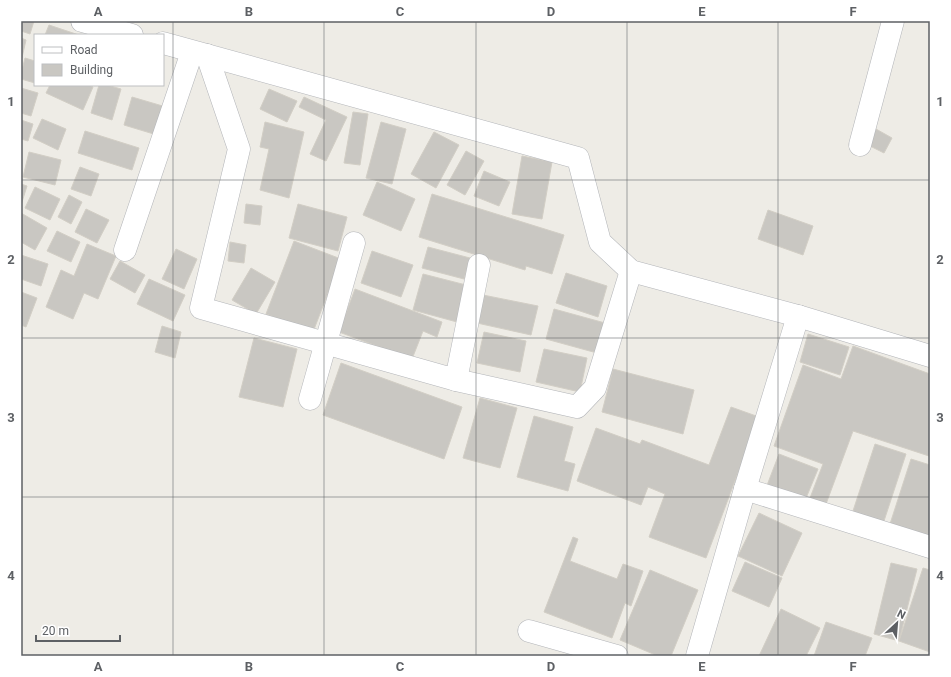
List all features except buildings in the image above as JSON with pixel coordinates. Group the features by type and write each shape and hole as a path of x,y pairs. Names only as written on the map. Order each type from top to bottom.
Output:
{"street":[{"path":"82,21 128,34"},
{"path":"860,145 894,21"},
{"path":"164,44 578,158 600,242 631,271 798,316 930,356"},
{"path":"125,250 200,54"},
{"path":"200,54 239,149 201,308 456,380 578,407 595,388 631,271"},
{"path":"310,399 354,242"},
{"path":"456,380 479,265"},
{"path":"697,656 745,489 798,316"},
{"path":"745,489 930,547"},
{"path":"529,631 617,656"}]}
